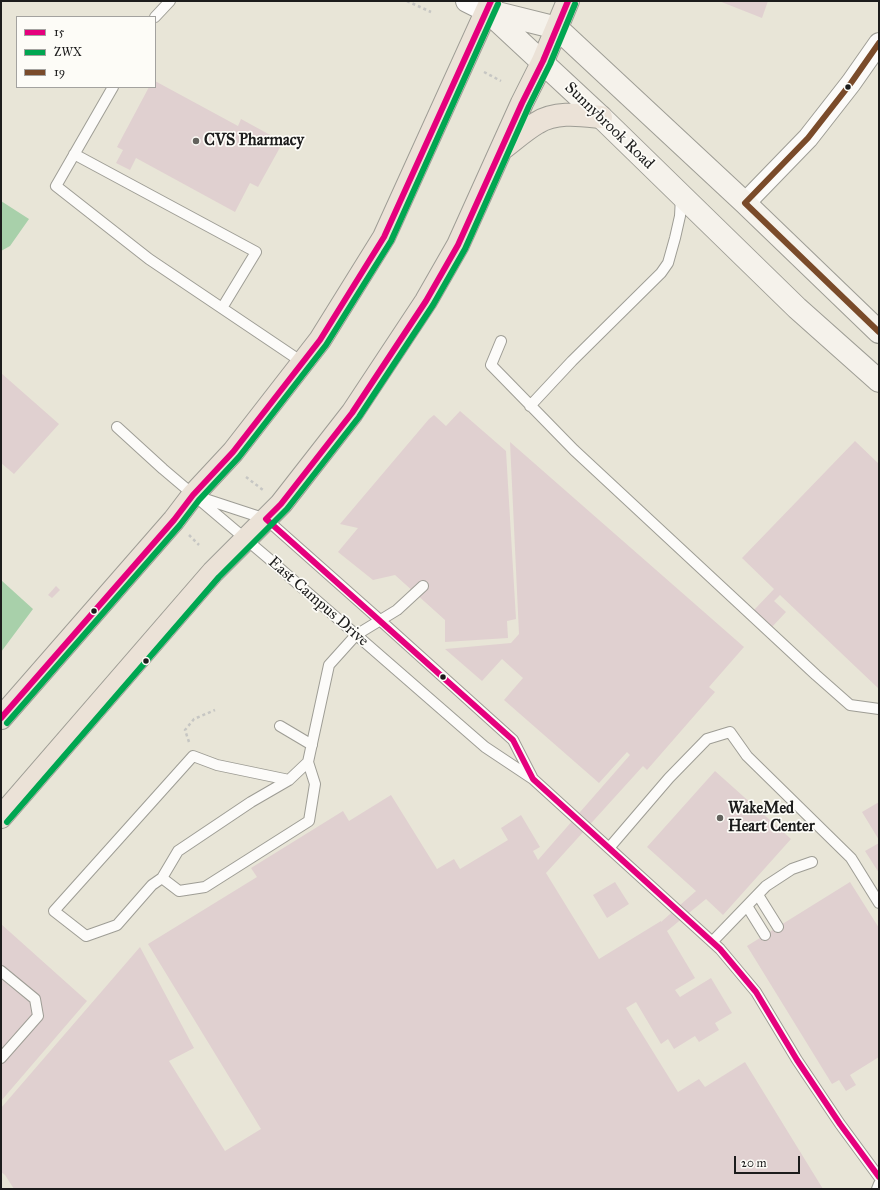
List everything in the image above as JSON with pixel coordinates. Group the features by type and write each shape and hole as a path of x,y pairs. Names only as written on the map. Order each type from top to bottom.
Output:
{"main road":[{"path":"1,817 213,572 246,541 281,504 352,413 426,301 458,245 501,149 543,61 568,1"},
{"path":"1,718 232,452 320,340 384,237 463,60 489,6 557,28 745,203 879,332"},
{"name":"Sunnybrook Road","path":"489,6 543,61 602,116 797,308 879,381"},
{"path":"501,149 538,122 552,117 572,114 602,116"}],"street":[{"path":"466,1 489,6"},
{"path":"745,203 808,138 851,83 879,43"}],"lane":[{"path":"156,16 170,1"},
{"path":"112,88 56,186 149,259 302,362"},
{"path":"74,154 256,252 222,308"},
{"path":"530,406 572,361 661,273 668,263 679,222 681,194"},
{"path":"501,342 491,365 574,450 850,705 879,708"},
{"path":"117,427 194,495"},
{"name":"East Campus Drive","path":"194,495 266,519 382,621 513,740 533,779"},
{"name":"East Campus Drive","path":"194,495 484,747 533,779 720,949 756,992 797,1060 840,1124 879,1178"},
{"path":"162,878 179,891 205,887 309,821 315,784 308,762 329,664 356,635 382,621 397,610 423,586"},
{"path":"280,726 312,745"},
{"path":"609,848 669,778 707,739 730,732 747,756 851,858 879,903"},
{"path":"289,780 217,765 193,756 54,911 86,936 117,925 152,886 162,878 178,851 251,802 289,780 308,762"},
{"path":"712,942 766,886 792,869 812,862"},
{"path":"758,895 778,926"},
{"path":"747,906 765,935"},
{"path":"1,971 35,999 38,1016 1,1058"},
{"path":"876,1189 879,1184"}],"path":[{"path":"407,1 431,12"},
{"path":"479,69 501,81"},
{"path":"246,477 263,490"},
{"path":"193,756 186,730 194,719 215,710"}],"green space":[{"path":"1,201 29,219 10,246 1,251"},
{"path":"1,580 33,609 1,652"}],"building":[{"path":"719,1 768,1 762,18"},
{"path":"156,82 238,126 241,119 283,142 258,187 250,183 235,212 136,158 130,170 116,163 123,150 117,147 148,88 156,88"},
{"path":"1,373 59,424 14,474 1,463"},
{"path":"460,411 506,451 516,619 507,621 508,638 445,642 445,620 395,575 373,580 338,552 358,528 340,524 429,419 434,415 446,426"},
{"path":"855,441 879,464 879,689 780,595 774,601 786,612 772,627 754,610 774,589 742,558"},
{"name":"WakeMed Heart Center","path":"510,442 744,647 709,687 715,692 647,770 643,766 546,873 599,959 661,922 696,891 647,847 715,771 791,839 723,915 706,899 667,931 695,978 675,990 680,997 711,978 732,1013 715,1023 719,1030 699,1042 695,1036 674,1049 668,1039 661,1044 636,1002 626,1008 678,1092 699,1079 705,1087 745,1062 823,1189 14,1189 5,1175 1,1172 1,1108 140,947 194,1048 169,1061 225,1151 261,1129 148,944 257,877 251,868 343,811 349,821 391,795 437,869 454,859 460,869 508,840 501,828 521,815 540,847 533,851 538,860 630,755 627,752 599,783 504,700 523,678 502,659 482,681 445,649 511,643 519,634"},
{"path":"56,586 60,590 52,598 48,595"},
{"path":"879,802 879,840 862,812"},
{"path":"879,843 879,873 865,851"},
{"path":"615,882 629,904 607,918 593,895"},
{"path":"850,882 879,928 879,1057 850,1075 856,1085 846,1091 839,1080 832,1084 747,946"},
{"path":"1,924 87,1001 1,1101"}],"transit line":[{"name":"15","path":"1,718 174,520 193,495 233,452 320,340 384,237 491,1"},
{"name":"15","path":"568,1 543,61 522,103 458,245 426,301 352,413 281,504 266,519 513,740 533,779 720,949 756,992 797,1060 840,1124 879,1177"},
{"name":"ZWX","path":"7,723 180,525 199,500 239,457 326,345 391,241 498,4"},
{"name":"ZWX","path":"7,822 219,577 287,509 359,417 433,305 465,249 529,106 550,64 575,4"},
{"name":"19","path":"879,43 851,83 808,138 745,203 879,332"}],"place":[{"name":"CVS Pharmacy","path":"196,141"},
{"name":"WakeMed Heart Center","path":"720,818"}]}
